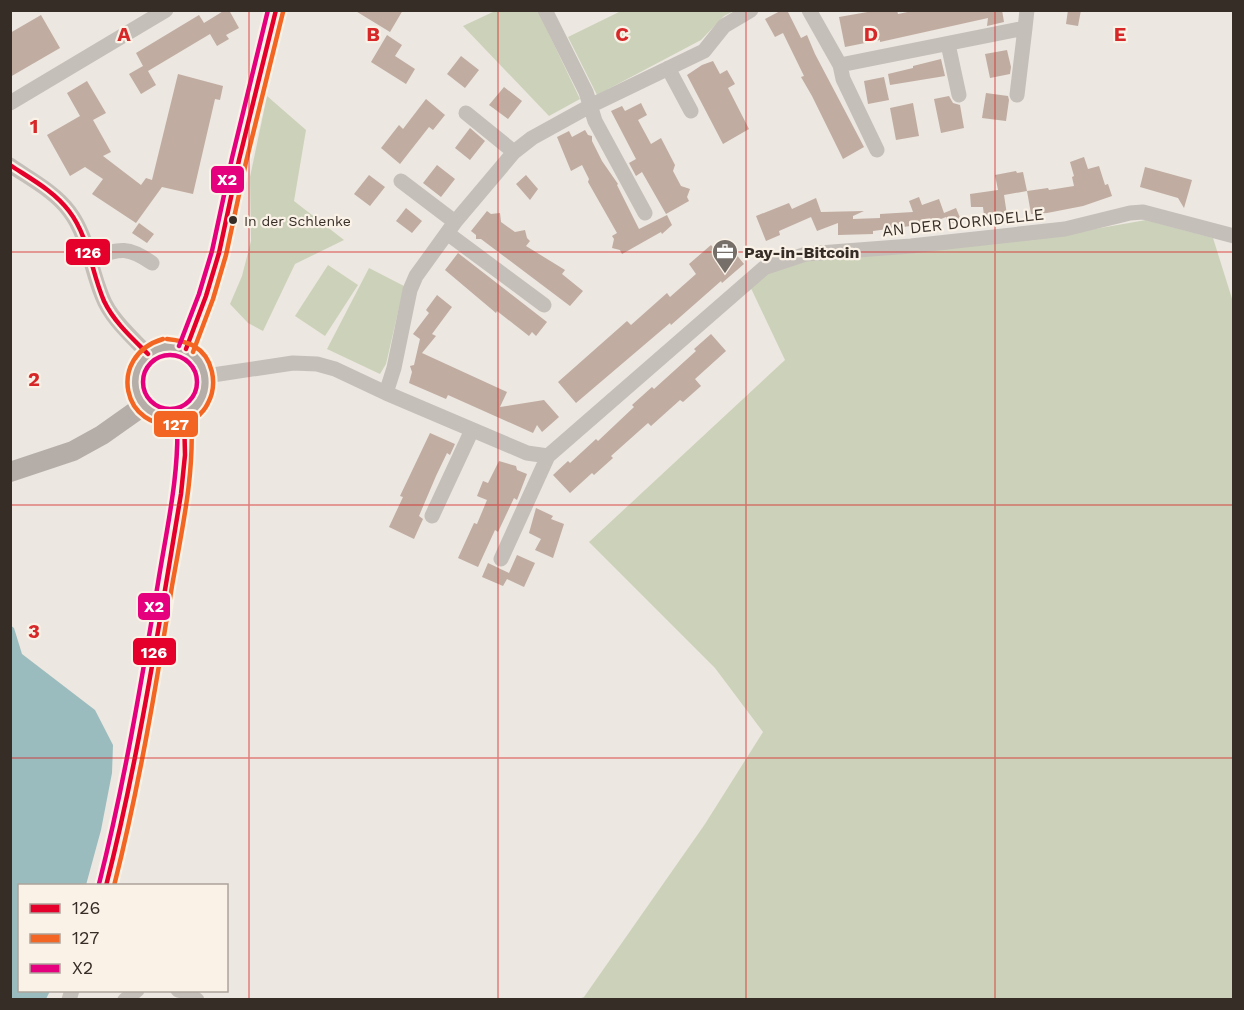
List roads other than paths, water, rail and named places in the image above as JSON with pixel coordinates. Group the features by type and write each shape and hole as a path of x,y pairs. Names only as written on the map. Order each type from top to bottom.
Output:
{"main road":[{"path":"166,346 186,349 195,355 206,376 206,388 202,399 194,409 184,415 173,418 152,413 143,406 137,396 135,373 140,362 148,354 166,346"},
{"path":"10,472 74,451 102,435 143,406"}],"street":[{"path":"10,103 166,10"},
{"path":"186,349 219,253 276,10"},
{"path":"545,10 586,92 595,121 645,213"},
{"path":"386,393 394,368 410,290 422,265 514,152 532,138 590,106 704,51 724,26 751,10"},
{"path":"809,10 840,65 843,79 877,150"},
{"path":"1017,95 1027,10"},
{"path":"840,65 1025,28"},
{"path":"948,44 958,95"},
{"path":"668,68 691,111"},
{"path":"466,113 514,152"},
{"path":"10,165 56,198 68,210 85,240 102,298 116,319 148,354"},
{"path":"400,181 451,228 544,305"},
{"name":"AN DER DORNDELLE","path":"501,559 548,456 764,268 806,254 908,246 1065,229 1143,212 1233,236"},
{"path":"91,258 123,249 139,254 152,263"},
{"path":"206,376 293,363 317,364 335,369 527,453 548,456"},
{"path":"106,884 127,801 145,710 182,482 187,437 184,415"},
{"path":"432,516 472,430"}],"water":[{"path":"10,625 14,628 22,654 95,710 113,745 112,773 101,830 86,884 18,884 18,992 50,992 46,999 11,999"}],"place":[{"name":"In der Schlenke","path":"233,220"},
{"name":"Pay-in-Bitcoin","path":"725,275"}]}
